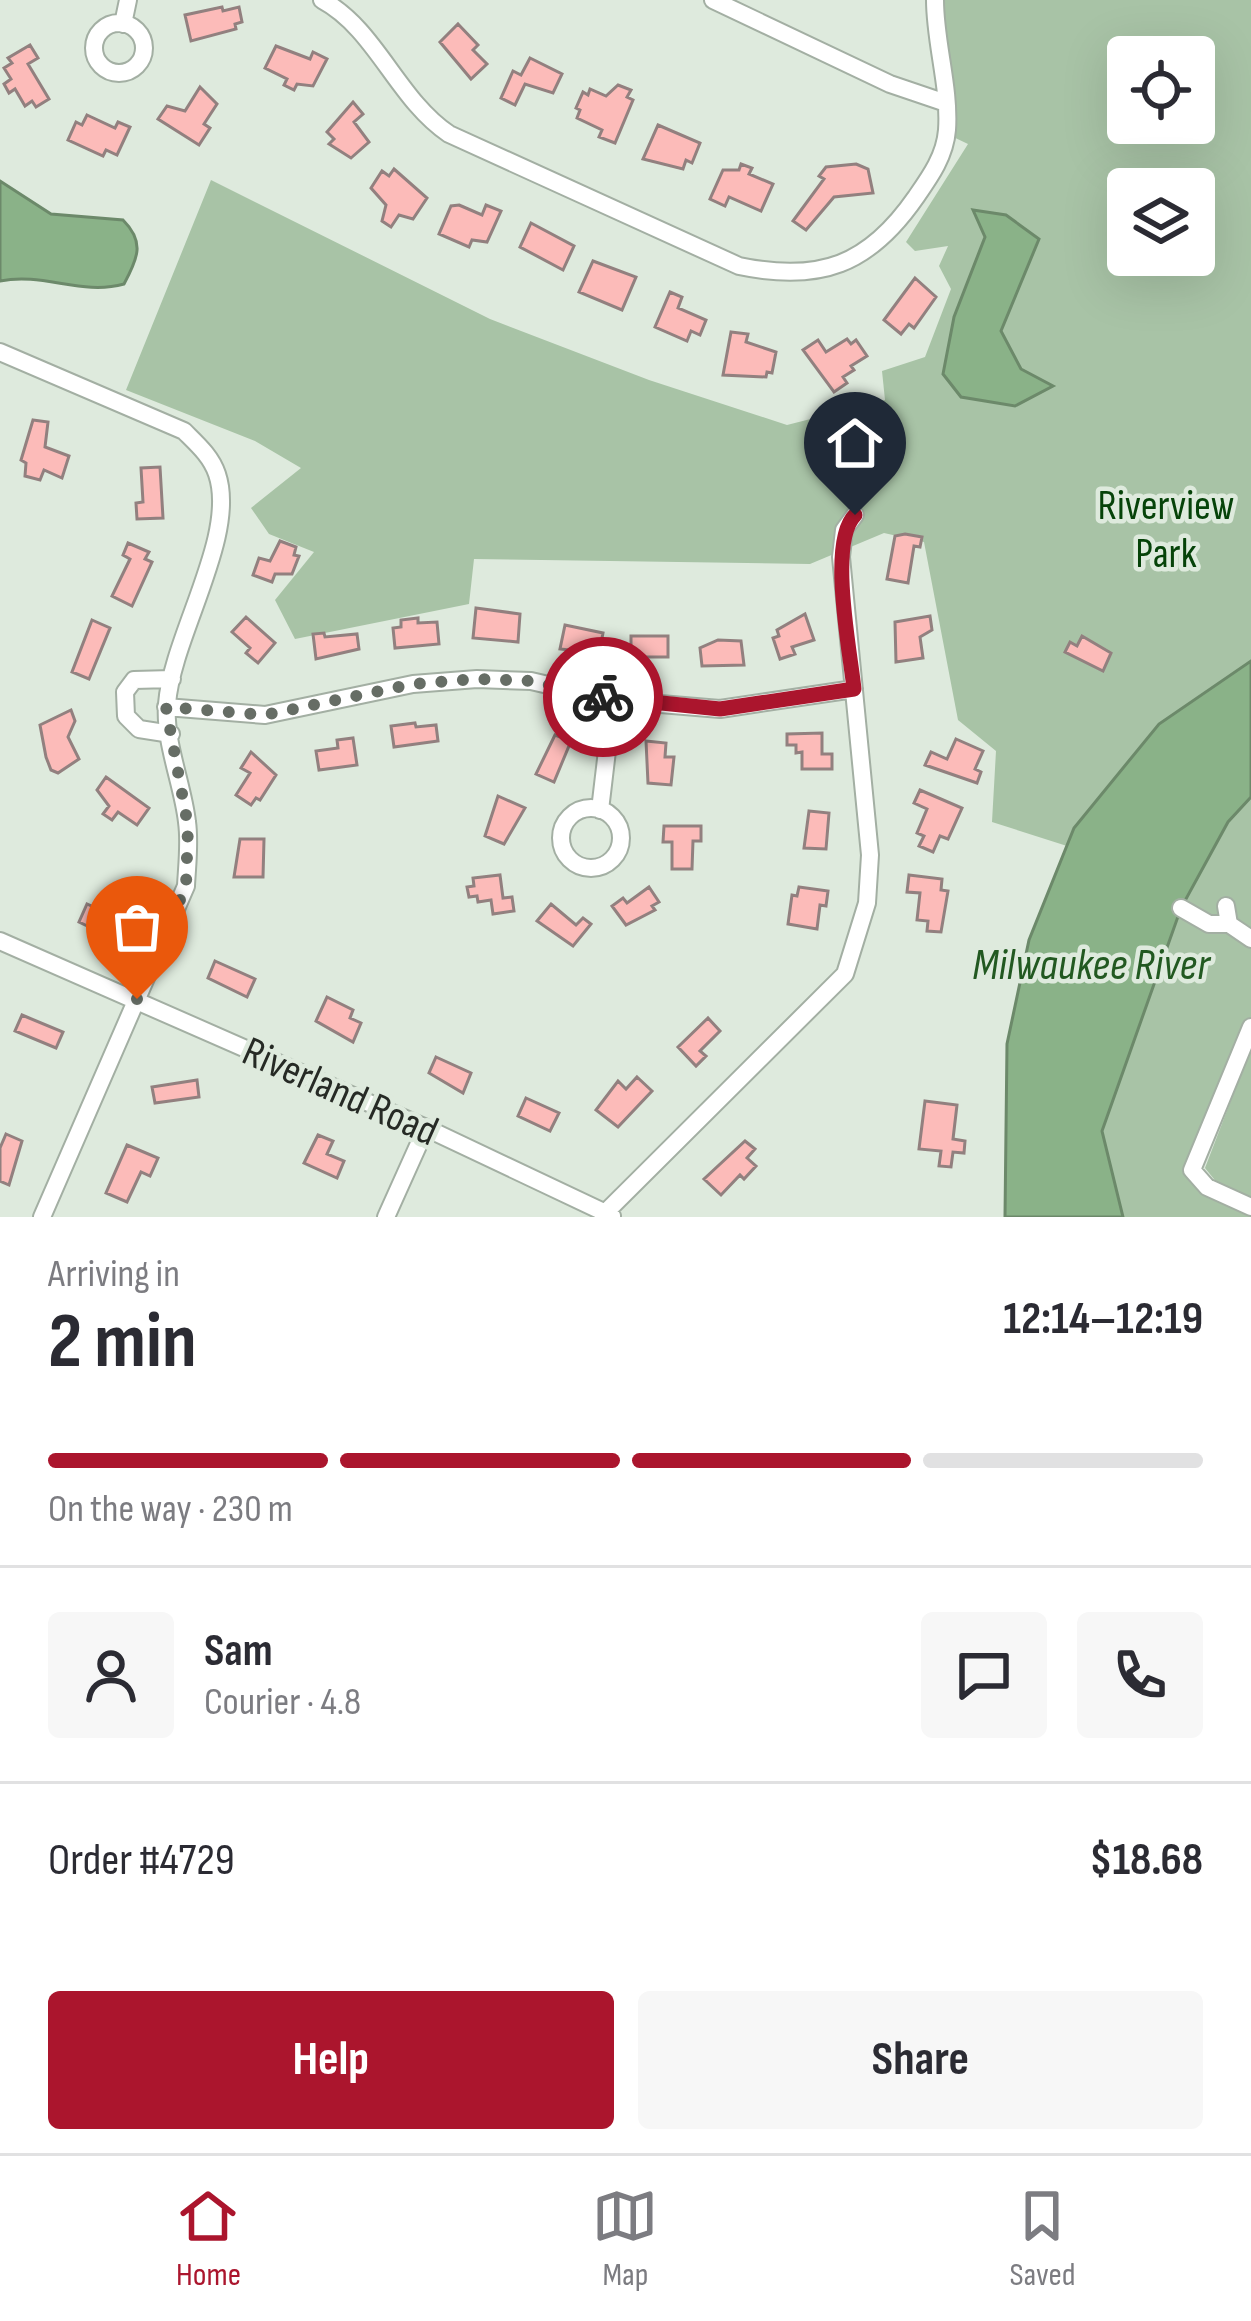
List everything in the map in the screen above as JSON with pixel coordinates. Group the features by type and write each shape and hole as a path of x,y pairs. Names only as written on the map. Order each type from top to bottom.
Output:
{"street":[{"path":"123,24 128,0"},
{"path":"322,0 368,43 417,108 448,134 740,266 771,273 827,269 874,248 936,168 947,134 934,0"},
{"path":"713,0 853,68 946,103"},
{"path":"0,352 184,431 204,450 217,473 222,508 212,552 183,628 166,707 188,826 186,886 42,1217"},
{"path":"609,1215 845,974 867,903 869,855 842,552 845,528 855,515"},
{"path":"166,707 265,715 413,684 477,679 531,681 613,700 720,709 854,689"},
{"path":"171,734 139,729 126,716 125,692 134,680 172,680"},
{"path":"600,810 613,700"},
{"path":"1181,908 1209,924 1227,915 1251,940"},
{"name":"Riverland Road","path":"0,941 426,1128 609,1215"},
{"path":"1251,1027 1192,1171 1207,1187 1251,1207"},
{"path":"386,1217 426,1128"}],"green space":[{"name":"Riverview Park","path":"935,0 1251,0 1251,661 1159,724 1074,828 1067,846 992,822 996,751 958,720 924,542 884,533 810,564 474,559 469,604 295,639 275,600 314,552 269,534 251,508 301,468 255,441 126,390 211,180 490,319 649,380 787,425 885,400 882,371 925,357 951,289 939,266 948,246 915,251 906,242 968,144 947,134"},
{"path":"1251,797 1251,1027 1193,1170 1251,1207 1251,1217 1123,1217 1102,1131 1181,908 1228,821"},
{"path":"1251,1048 1251,1199 1218,1184 1205,1168"}],"water":[{"path":"0,181 51,214 123,220 137,243 124,284 93,287 32,279 0,281"},
{"path":"973,210 1006,215 1039,239 1001,331 1021,369 1053,386 1015,406 961,397 943,374 954,317 985,237"},
{"name":"Milwaukee River","path":"1251,661 1251,797 1228,822 1181,908 1102,1131 1123,1217 1005,1217 1007,1044 1029,940 1074,828 1159,724"}],"building":[{"path":"222,7 223,11 239,7 242,22 235,24 236,29 191,41 185,15"},
{"path":"458,24 478,45 473,50 487,64 471,79 440,42"},
{"path":"30,45 38,58 28,64 49,99 36,107 32,101 25,106 15,89 9,93 4,84 11,79 4,68 12,63 8,58"},
{"path":"276,46 310,59 313,52 327,59 313,86 297,84 294,90 284,85 287,79 265,68"},
{"path":"530,58 562,74 553,93 525,84 515,105 501,98 513,71 521,75"},
{"path":"618,85 631,90 627,97 633,100 615,143 599,137 602,130 577,118 580,110 576,108 583,92 588,95 590,89 606,96"},
{"path":"200,87 217,104 204,124 210,128 199,145 158,119 167,106 185,111"},
{"path":"353,102 363,114 354,122 369,142 351,158 329,144 334,139 327,132"},
{"path":"87,115 115,128 118,122 130,127 117,155 106,150 103,156 68,140 76,122 82,125"},
{"path":"658,125 700,143 692,163 686,160 683,169 643,159"},
{"path":"741,164 752,168 749,174 773,184 761,211 729,197 725,206 710,199 723,170 739,170"},
{"path":"856,164 868,169 873,193 834,197 806,230 793,221 824,179 819,176 826,167"},
{"path":"394,169 427,198 413,219 399,215 391,227 382,221 386,205 371,188 382,171 389,176"},
{"path":"486,205 501,211 487,242 472,240 469,247 439,234 451,206 482,215"},
{"path":"531,223 574,246 563,270 520,247"},
{"path":"593,261 636,277 622,310 579,292"},
{"path":"915,278 936,297 914,328 909,324 901,334 884,320"},
{"path":"670,292 682,297 678,308 706,320 700,335 691,331 687,341 655,327"},
{"path":"731,332 748,334 746,342 776,352 772,373 767,372 766,377 723,375"},
{"path":"847,339 851,344 856,340 867,356 851,366 854,370 843,377 847,383 834,392 803,350 818,340 826,352"},
{"path":"33,420 48,422 45,447 69,456 62,478 44,470 40,480 25,476 26,463 21,460"},
{"path":"160,467 163,518 137,519 136,503 143,502 141,468"},
{"path":"895,536 922,537 920,547 914,546 908,583 887,579"},
{"path":"280,541 296,547 294,555 299,556 292,574 275,574 272,582 253,575 259,558 270,561"},
{"path":"128,543 149,552 145,559 152,562 132,606 112,596 130,559 123,555"},
{"path":"476,608 520,614 518,642 473,638"},
{"path":"805,614 814,640 792,647 795,654 780,659 773,638 779,636 777,630"},
{"path":"930,616 932,630 920,637 923,658 896,662 895,622"},
{"path":"246,617 275,643 258,663 232,632"},
{"path":"418,618 418,623 437,622 439,644 395,648 393,628 401,627 401,620"},
{"path":"92,620 110,628 89,679 72,672"},
{"path":"565,625 603,633 599,653 560,649"},
{"path":"324,633 325,637 357,634 359,649 316,659 313,634"},
{"path":"631,636 668,636 668,657 631,657"},
{"path":"1082,636 1111,653 1103,671 1065,652 1070,642 1077,646"},
{"path":"718,640 741,641 744,665 702,666 700,648"},
{"path":"71,710 75,721 68,737 79,759 58,773 51,770 46,757 40,725"},
{"path":"415,723 416,727 436,725 438,741 394,747 391,726"},
{"path":"822,733 822,754 832,754 832,769 802,769 802,752 796,753 796,745 787,745 787,734"},
{"path":"555,735 571,741 554,782 536,774"},
{"path":"353,738 357,765 319,770 316,751 338,748 337,740"},
{"path":"956,739 983,751 975,769 981,772 977,783 925,765 931,752 947,759"},
{"path":"646,741 666,743 665,757 674,757 671,785 648,783"},
{"path":"251,752 276,775 260,800 256,798 251,805 236,795 250,773 241,768"},
{"path":"106,777 149,808 137,825 118,812 112,820 103,814 109,806 97,790"},
{"path":"920,790 962,808 948,839 940,836 933,852 919,846 924,836 917,833 927,809 914,803"},
{"path":"498,796 525,808 504,844 485,836"},
{"path":"809,811 829,813 826,849 804,848"},
{"path":"664,826 701,826 701,841 693,841 692,869 672,869 672,842 663,842"},
{"path":"240,839 264,839 263,877 234,877"},
{"path":"500,875 503,898 512,897 514,911 493,914 491,900 478,902 477,896 469,897 467,887 474,886 473,878"},
{"path":"909,875 942,879 941,890 948,891 941,932 927,931 928,921 917,920 920,893 907,892"},
{"path":"649,887 659,902 652,906 655,910 626,925 612,906 623,898 627,903"},
{"path":"799,887 828,891 826,906 820,905 817,929 788,924 792,895 797,896"},
{"path":"99,902 126,919 117,940 79,922 87,904 96,908"},
{"path":"551,904 576,925 583,918 591,924 573,946 537,921"},
{"path":"215,961 255,979 247,997 208,978"},
{"path":"327,997 353,1010 350,1018 361,1023 353,1042 316,1021"},
{"path":"22,1015 63,1032 56,1048 15,1031"},
{"path":"708,1018 720,1031 700,1051 706,1056 696,1066 678,1047"},
{"path":"436,1057 471,1073 463,1093 429,1073"},
{"path":"637,1077 652,1091 618,1127 596,1110 618,1081 626,1089"},
{"path":"197,1080 199,1097 155,1103 152,1087"},
{"path":"526,1098 559,1113 550,1131 518,1116"},
{"path":"925,1101 957,1105 953,1139 965,1141 964,1153 953,1152 951,1167 939,1166 941,1151 919,1149"},
{"path":"6,1134 22,1141 9,1185 0,1181 0,1148"},
{"path":"318,1135 333,1141 327,1154 344,1161 337,1178 304,1163"},
{"path":"745,1141 755,1149 747,1158 756,1166 721,1195 704,1179"},
{"path":"127,1145 158,1158 150,1176 141,1172 127,1202 106,1193"}],"way so far":[{"path":"137,999 186,886 188,826 166,707 265,715 413,684 477,679 531,681 603,697"}],"route":[{"path":"603,697 720,709 854,689 842,552 845,528 855,515"}]}
